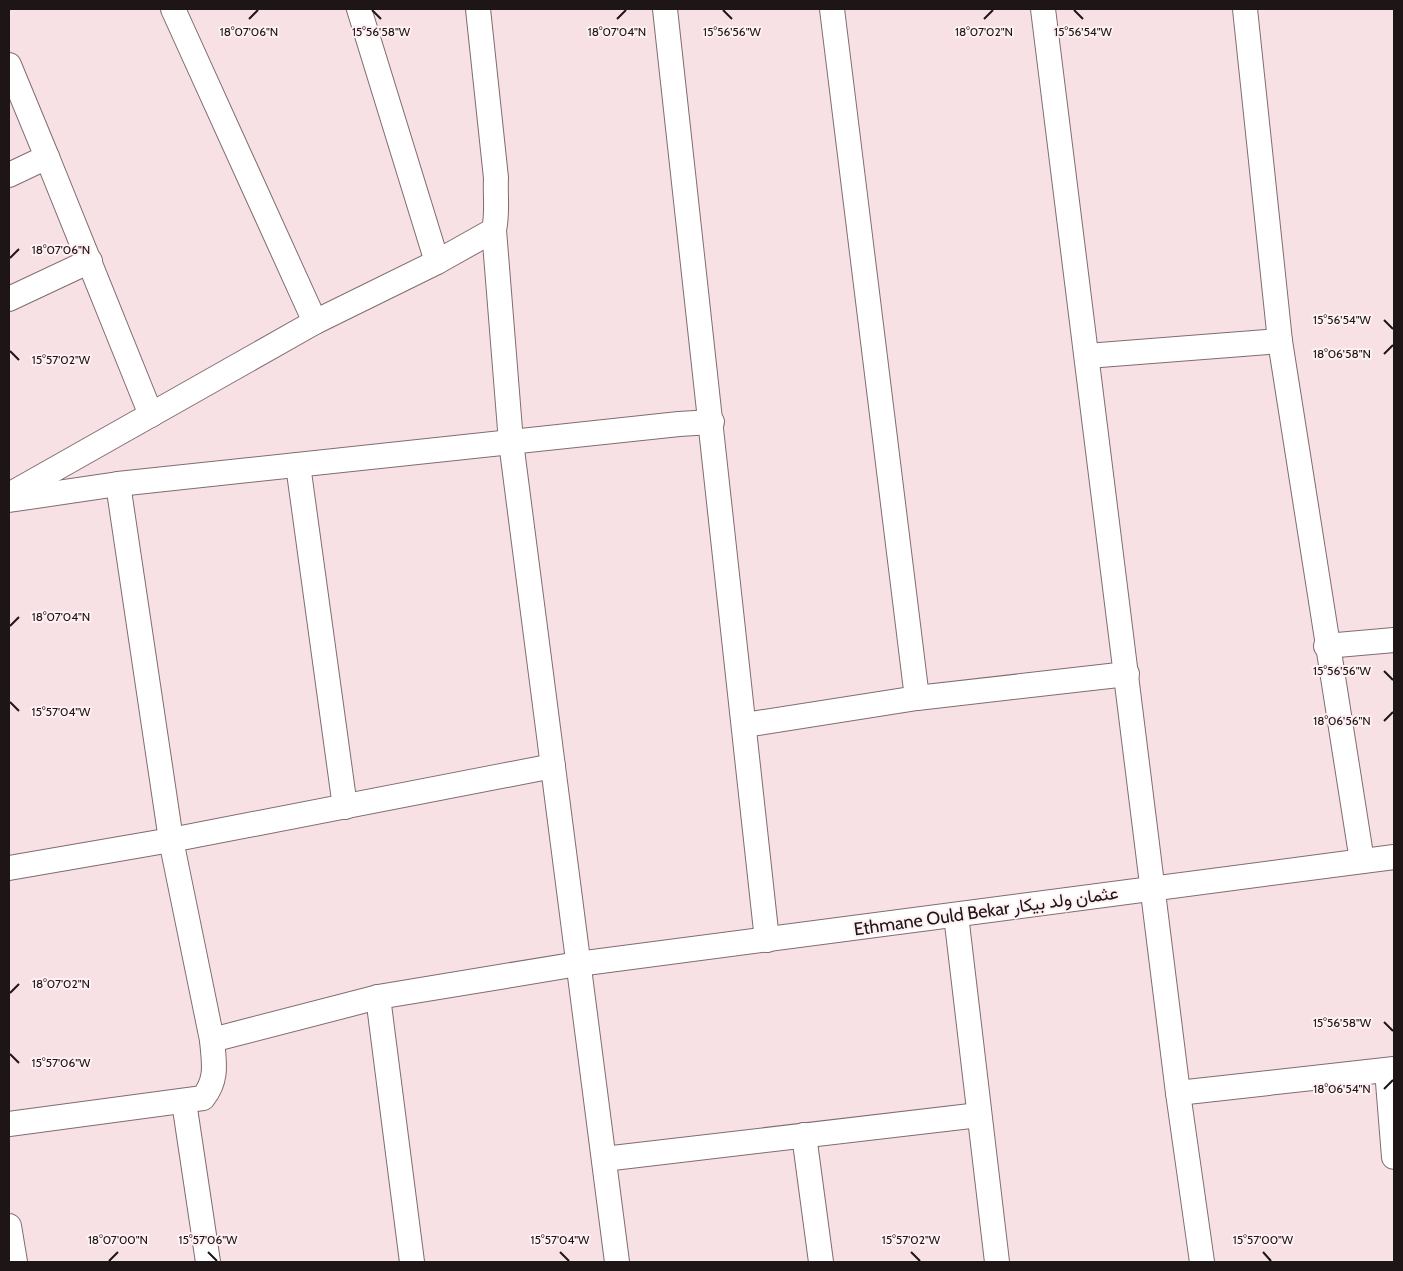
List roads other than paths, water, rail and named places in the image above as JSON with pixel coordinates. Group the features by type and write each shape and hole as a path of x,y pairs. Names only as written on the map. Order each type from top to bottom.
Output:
{"street":[{"path":"173,9 315,322"},
{"path":"359,9 437,262"},
{"path":"478,9 496,178 495,196 498,212 494,230 511,442 617,1262"},
{"path":"665,9 712,422 767,940"},
{"path":"832,9 917,698"},
{"path":"1043,9 1178,1093 1202,1262"},
{"path":"1245,9 1280,341 1326,646 1362,861"},
{"path":"9,65 151,415"},
{"path":"9,175 47,157"},
{"path":"9,494 315,322 437,262 494,230"},
{"path":"9,299 90,261"},
{"path":"1087,356 1280,341"},
{"path":"9,500 118,484 298,464 712,422"},
{"path":"298,464 345,807"},
{"path":"9,1124 203,1098 211,1088 216,1073 212,1040 171,840 118,484"},
{"path":"1326,646 1394,640"},
{"path":"745,725 917,698 1127,674"},
{"path":"9,868 171,840 553,766"},
{"name":"Ethmane Ould Bekar عثمان ولد بيكار","path":"212,1040 378,997 578,964 1394,857"},
{"path":"956,915 997,1262"},
{"path":"378,997 412,1262"},
{"path":"1178,1093 1391,1070 1394,1157"},
{"path":"184,1102 208,1262"},
{"path":"604,1159 979,1115"},
{"path":"804,1135 821,1262"},
{"path":"9,1226 15,1262"}]}
